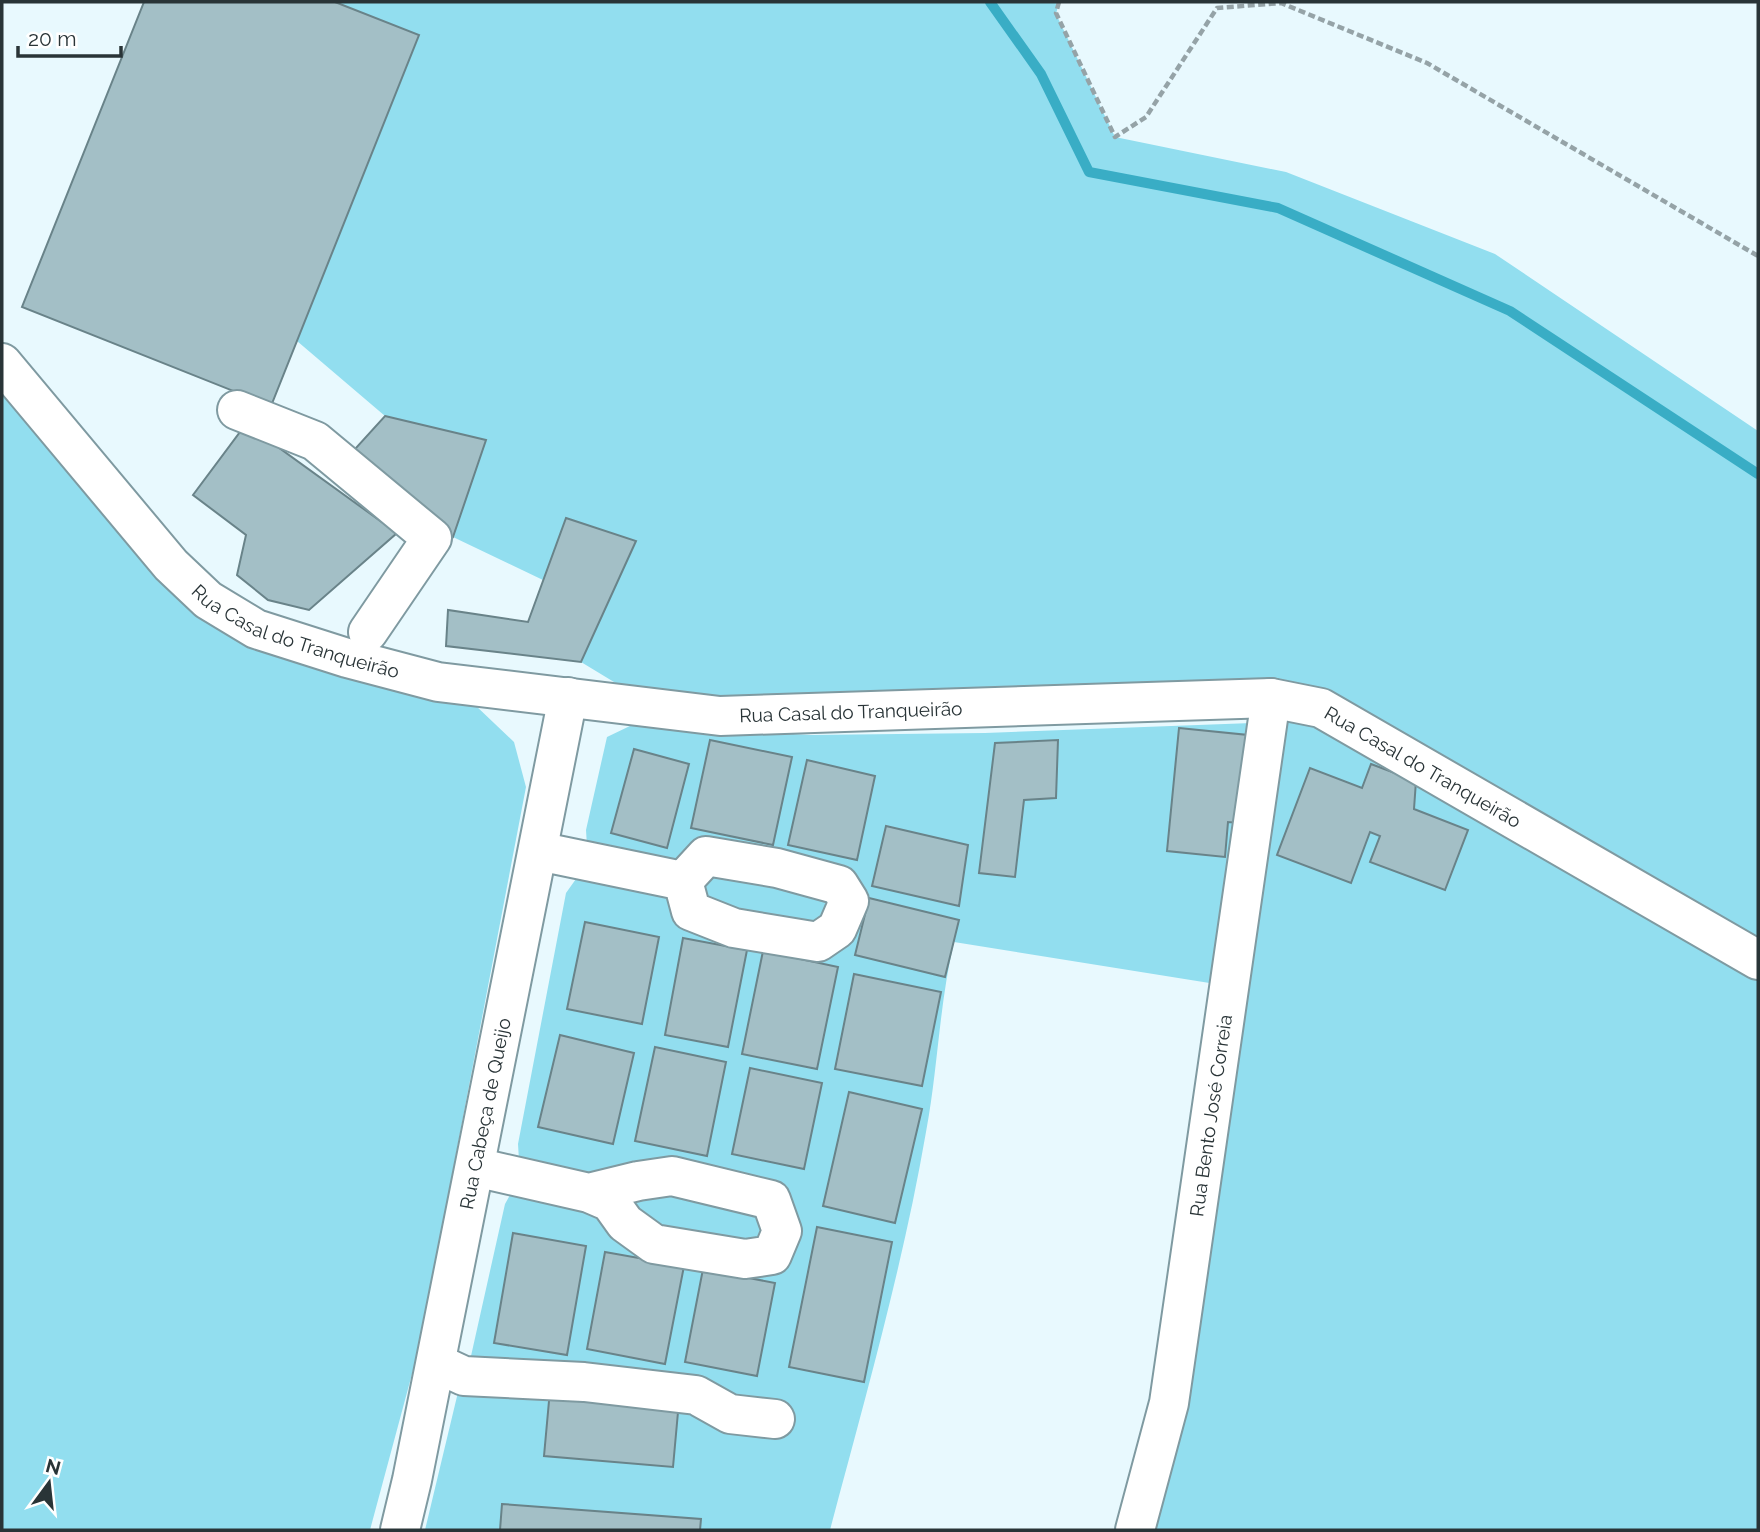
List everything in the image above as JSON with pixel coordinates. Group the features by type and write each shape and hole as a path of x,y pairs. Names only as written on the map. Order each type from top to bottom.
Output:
{"street":[{"name":"Rua Casal do Tranqueirão","path":"2,363 172,565 208,600 256,629 438,682 720,716 1271,698 1321,708 1758,960"},
{"path":"237,410 315,441 432,538 368,632"},
{"name":"Rua Cabeça de Queijo","path":"400,1530 436,1363 568,698"},
{"name":"Rua Bento José Correia","path":"1135,1530 1169,1403 1271,698"},
{"path":"538,851 683,881"},
{"path":"475,1167 589,1193"},
{"path":"436,1363 464,1376 584,1382 696,1395 730,1414 775,1419"}],"path":[{"path":"1059,2 1056,13 1115,137 1146,117 1217,8 1281,3 1427,63 1758,256"}],"shaded area":[{"path":"335,2 1059,2 1056,14 1115,137 1286,172 1495,254 1758,431 1758,949 1325,699 642,699 581,662 636,541 566,518 543,580 453,537 486,440 385,416 297,341 419,36"},
{"path":"2,387 191,601 474,704 514,742 526,787 419,1348 370,1530 2,1530"},
{"path":"1300,718 1758,968 1758,1530 1143,1530 1279,720"},
{"path":"1252,723 1222,985 954,942 917,1182 882,1332 830,1530 425,1530 459,1388 471,1356 505,1204 520,1177 518,1144 566,893 588,862 586,830 607,737 632,725 811,735 985,733"}],"building":[{"path":"144,2 335,2 419,35 271,406 22,307"},
{"path":"385,416 486,440 453,537 345,460"},
{"path":"246,424 397,533 309,610 268,600 237,575 246,535 193,495"},
{"path":"566,518 636,541 581,662 446,646 448,610 528,622"},
{"path":"1179,728 1248,735 1239,823 1228,822 1225,857 1167,851"},
{"path":"710,740 792,757 773,845 691,828"},
{"path":"1058,740 1056,798 1024,800 1015,877 979,873 995,743"},
{"path":"634,749 689,764 667,848 611,833"},
{"path":"807,760 875,776 857,860 788,845"},
{"path":"1371,764 1416,781 1414,809 1468,830 1445,890 1370,862 1380,836 1370,832 1351,883 1277,855 1310,768 1362,788"},
{"path":"886,826 968,845 959,906 872,886"},
{"path":"869,898 959,920 945,977 855,955"},
{"path":"585,922 659,937 642,1024 567,1009"},
{"path":"683,938 747,950 728,1047 665,1035"},
{"path":"763,951 838,967 817,1069 742,1054"},
{"path":"854,974 941,992 922,1086 835,1069"},
{"path":"560,1035 634,1053 613,1144 538,1127"},
{"path":"655,1047 726,1062 707,1156 635,1141"},
{"path":"750,1068 822,1083 804,1169 732,1154"},
{"path":"849,1092 922,1109 895,1223 823,1206"},
{"path":"817,1227 892,1242 864,1382 789,1367"},
{"path":"513,1233 586,1246 567,1355 494,1343"},
{"path":"605,1252 684,1266 665,1364 587,1349"},
{"path":"703,1269 775,1283 757,1376 685,1362"},
{"path":"550,1390 679,1401 673,1467 544,1456"},
{"path":"502,1504 701,1519 700,1530 500,1530"}],"waterway":[{"path":"990,2 1041,74 1089,172 1278,208 1510,311 1758,474"}]}
